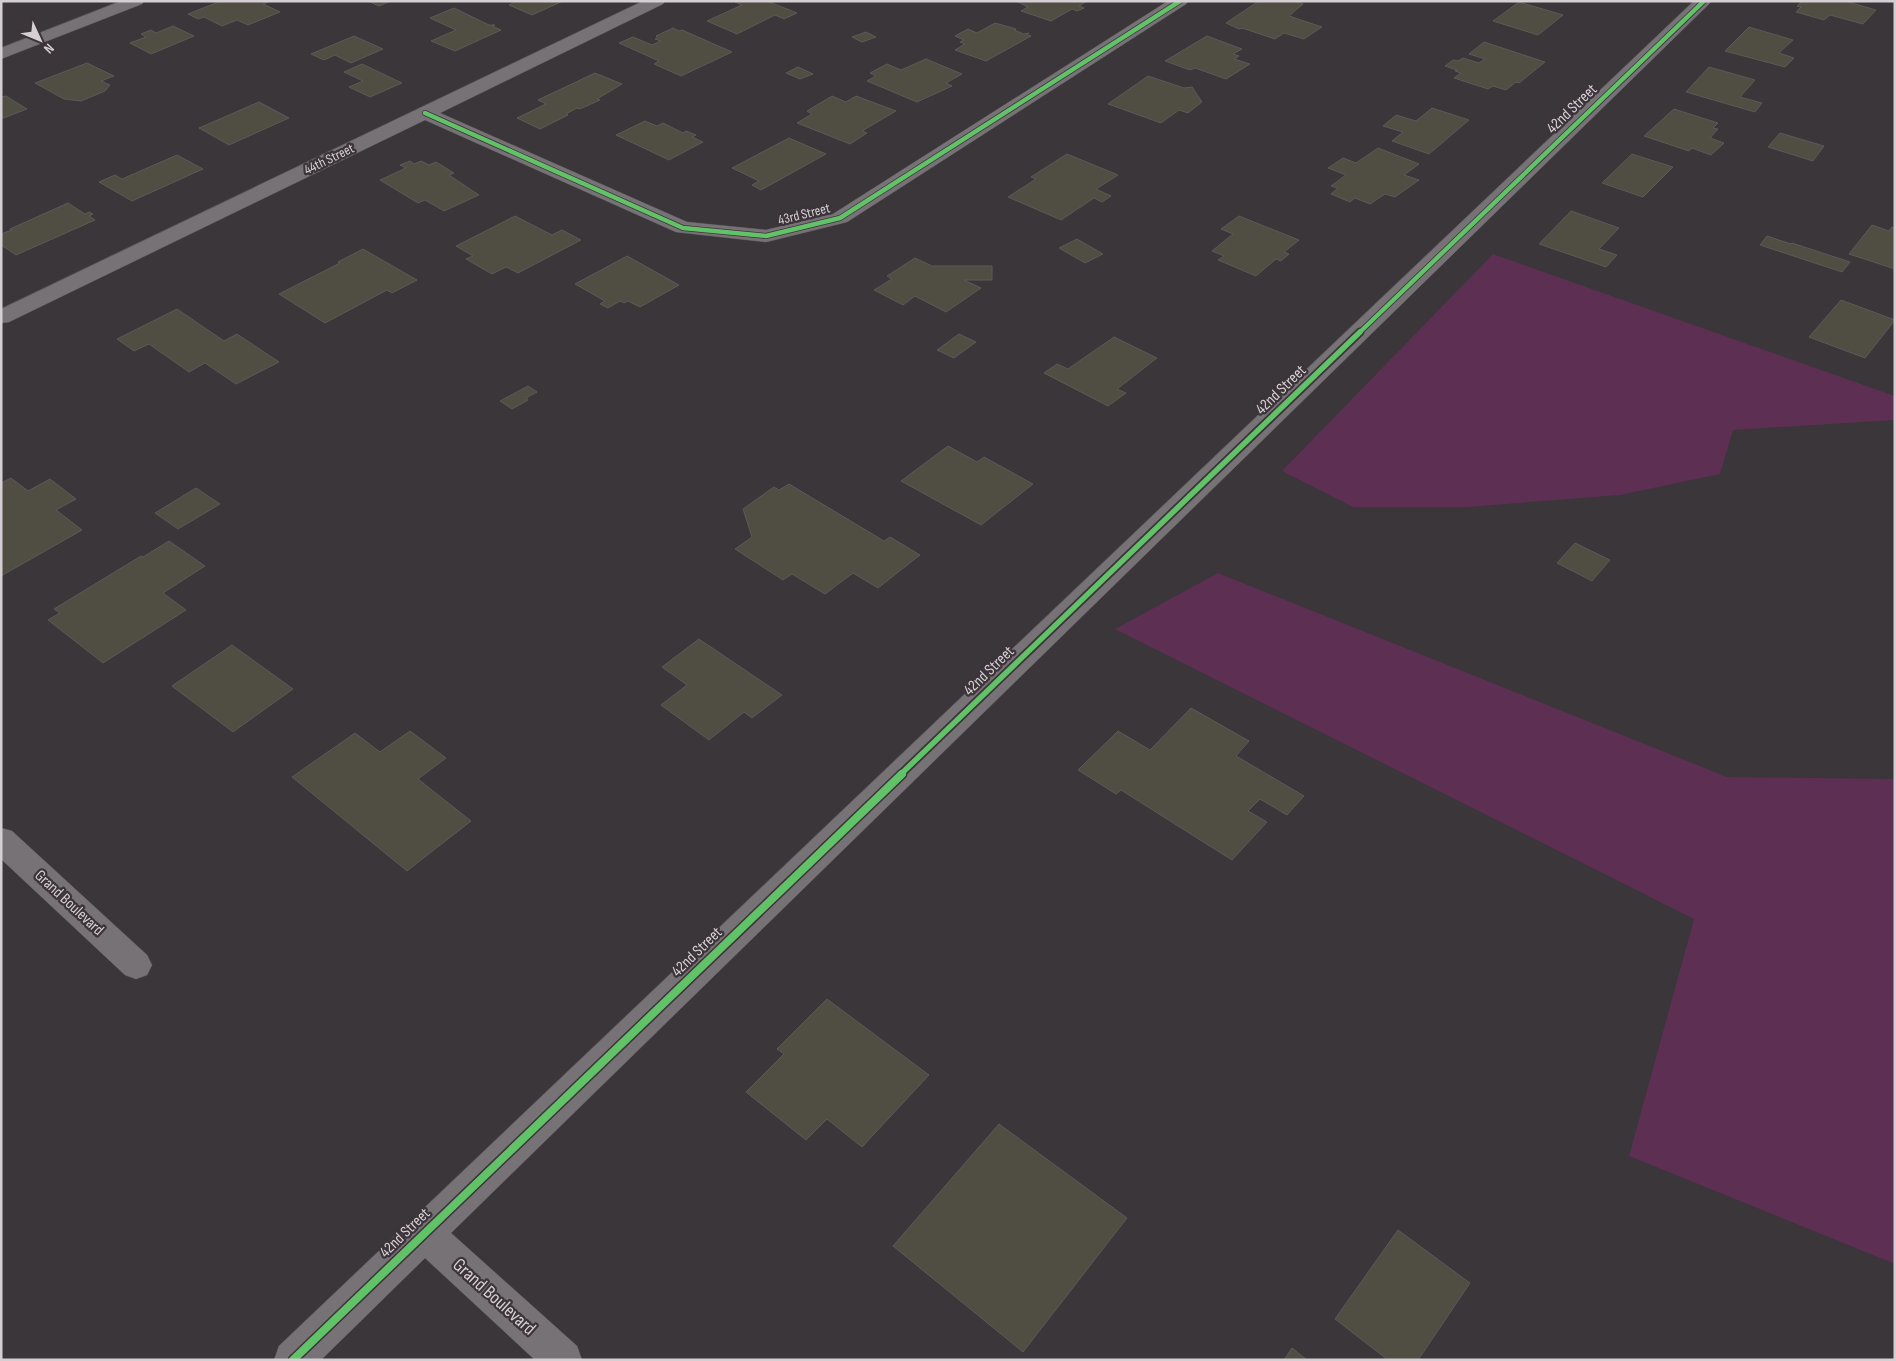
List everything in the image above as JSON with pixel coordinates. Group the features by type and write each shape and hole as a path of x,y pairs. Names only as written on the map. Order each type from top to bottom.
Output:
{"street":[{"path":"1,54 136,1"},
{"name":"44th Street","path":"1,317 657,1"},
{"name":"43rd Street","path":"425,113 683,228 766,236 840,218 1180,1"},
{"name":"42nd Street","path":"292,1360 1704,1"},
{"name":"Grand Boulevard","path":"1,840 136,965"},
{"name":"Grand Boulevard","path":"425,1234 563,1360"}],"shaded area":[{"path":"1493,254 1895,396 1895,420 1733,430 1720,474 1620,495 1468,507 1353,507 1282,471"},
{"path":"1218,573 1727,777 1895,779 1895,1264 1629,1156 1694,919 1115,629"}],"building":[{"path":"221,1 271,1 263,4 280,12 248,25 237,20 222,26 204,17 198,19 188,14"},
{"path":"368,1 391,1 379,6"},
{"path":"517,1 563,1 532,15 509,5"},
{"path":"737,1 767,1 797,13 784,19 775,15 737,34 707,21 742,5 735,2"},
{"path":"1016,1 1087,1 1079,6 1084,8 1077,11 1072,9 1051,21 1021,11 1028,7"},
{"path":"1259,1 1296,1 1303,4 1289,16 1322,27 1304,39 1284,33 1275,39 1242,28 1239,29 1226,23"},
{"path":"1802,1 1845,1 1876,10 1863,24 1830,15 1824,20 1796,12 1801,7 1797,6"},
{"path":"1519,2 1563,15 1538,35 1493,21"},
{"path":"454,8 489,25 495,25 492,26 501,30 455,51 431,41 456,30 430,18"},
{"path":"995,23 1016,29 1014,30 1024,34 1029,33 1027,35 1031,36 986,61 955,50 965,44 960,42 964,40 955,36 968,29 977,33"},
{"path":"173,26 194,36 151,54 130,43 146,37 141,34 151,30 156,33"},
{"path":"1749,27 1793,40 1779,53 1794,58 1785,67 1725,51"},
{"path":"673,28 679,31 682,30 732,52 681,76 654,64 659,61 619,43 633,37 652,45 661,41 655,39 658,37 656,36"},
{"path":"866,32 876,37 862,42 852,37"},
{"path":"354,36 383,49 351,63 335,55 324,60 311,54"},
{"path":"1207,36 1242,49 1233,54 1239,56 1234,59 1250,64 1226,79 1195,68 1190,70 1165,61"},
{"path":"1484,42 1545,62 1519,83 1516,82 1506,90 1493,86 1488,89 1454,78 1461,73 1445,66 1453,60 1458,61 1463,58 1479,63 1485,59 1469,54"},
{"path":"926,59 962,74 946,83 952,86 917,102 867,81 876,76 870,73 887,64 901,70"},
{"path":"87,63 114,76 101,81 110,85 105,91 81,101 64,99 35,83"},
{"path":"362,64 402,83 370,97 349,87 363,81 344,72"},
{"path":"798,67 813,74 800,79 786,73"},
{"path":"1709,67 1755,80 1740,97 1762,103 1755,112 1686,92"},
{"path":"595,73 622,84 597,99 600,100 580,109 577,108 566,114 568,115 540,129 517,118 546,104 538,100"},
{"path":"1148,76 1184,88 1192,87 1202,102 1188,113 1179,110 1161,123 1108,104"},
{"path":"6,96 27,109 1,119 1,97"},
{"path":"832,96 846,102 856,96 896,111 862,131 867,133 850,144 797,123 812,114 807,111"},
{"path":"259,102 289,118 229,145 199,128"},
{"path":"1432,108 1469,120 1429,154 1392,141 1403,132 1383,126 1396,115 1416,121"},
{"path":"1674,109 1718,123 1713,128 1718,129 1710,138 1724,143 1711,155 1692,148 1689,151 1644,136"},
{"path":"645,121 657,126 663,123 683,133 686,131 696,135 692,137 703,142 669,160 616,135"},
{"path":"1780,133 1824,146 1813,161 1768,147"},
{"path":"789,138 826,154 761,190 752,185 759,181 732,168"},
{"path":"1378,148 1419,164 1404,175 1419,180 1395,197 1385,194 1370,204 1355,198 1350,202 1331,194 1338,188 1331,186 1346,175 1328,168 1343,158 1356,163"},
{"path":"1067,154 1118,175 1096,189 1111,196 1102,202 1094,198 1061,220 1008,197 1036,179 1031,177"},
{"path":"1632,154 1673,167 1643,197 1602,183"},
{"path":"177,155 203,169 132,201 99,182 115,175 122,179"},
{"path":"410,161 414,164 421,161 429,165 436,162 454,173 449,175 479,195 444,211 425,200 418,203 380,180 406,168 400,165"},
{"path":"68,203 85,214 89,212 93,214 89,216 95,220 16,255 1,245 1,234"},
{"path":"1571,211 1619,228 1599,249 1617,255 1606,267 1539,244"},
{"path":"515,216 552,235 562,230 581,240 518,273 506,267 492,274 466,259 473,256 456,246"},
{"path":"1239,216 1299,240 1284,252 1289,254 1281,261 1276,259 1256,276 1218,260 1224,256 1212,251 1233,234 1221,229"},
{"path":"1872,225 1889,231 1892,227 1895,228 1895,269 1849,254"},
{"path":"1767,236 1850,262 1842,272 1760,245"},
{"path":"1077,239 1103,254 1085,263 1059,248"},
{"path":"363,249 417,280 392,293 387,290 325,323 279,294 340,263 338,262"},
{"path":"627,256 679,285 640,307 628,301 624,303 620,301 608,308 600,304 605,301 575,284"},
{"path":"915,258 932,266 992,266 992,280 964,280 981,288 946,312 915,296 903,305 874,290 892,279 887,276"},
{"path":"1841,300 1895,320 1865,358 1809,337"},
{"path":"177,309 224,341 237,334 279,362 236,384 205,363 189,372 149,344 134,351 117,339"},
{"path":"959,334 976,342 954,358 937,350"},
{"path":"1114,337 1157,358 1117,389 1126,393 1108,406 1044,373 1057,364 1068,369"},
{"path":"528,386 537,392 526,398 528,400 512,409 500,401"},
{"path":"948,446 977,462 984,457 1033,484 981,525 901,481"},
{"path":"11,478 28,491 50,479 76,499 56,510 82,530 1,576 1,483"},
{"path":"789,484 884,541 890,537 920,555 878,588 853,573 825,594 792,574 783,580 735,549 752,537 743,509 774,487 779,490"},
{"path":"196,488 220,504 178,529 155,513"},
{"path":"169,541 205,566 163,593 186,610 103,663 48,620 60,613 54,609"},
{"path":"1575,543 1610,560 1592,581 1557,563"},
{"path":"699,639 782,695 752,718 744,712 709,740 661,705 687,685 662,667"},
{"path":"232,645 293,689 233,732 172,686"},
{"path":"1191,708 1249,741 1236,756 1304,796 1287,815 1260,799 1248,811 1267,822 1232,860 1121,790 1116,794 1078,770 1118,731 1150,750"},
{"path":"410,731 446,758 418,779 471,821 407,871 292,777 355,733 380,752"},
{"path":"827,999 929,1075 862,1147 827,1119 806,1140 746,1092 784,1054 777,1049"},
{"path":"999,1124 1127,1218 1023,1352 893,1246"},
{"path":"1398,1230 1470,1283 1418,1360 1388,1360 1335,1319"},
{"path":"1292,1348 1307,1360 1284,1360"}],"cycle path":[{"path":"425,113 683,228 766,236 840,218 1180,1"},
{"path":"293,1360 1704,1"}]}
